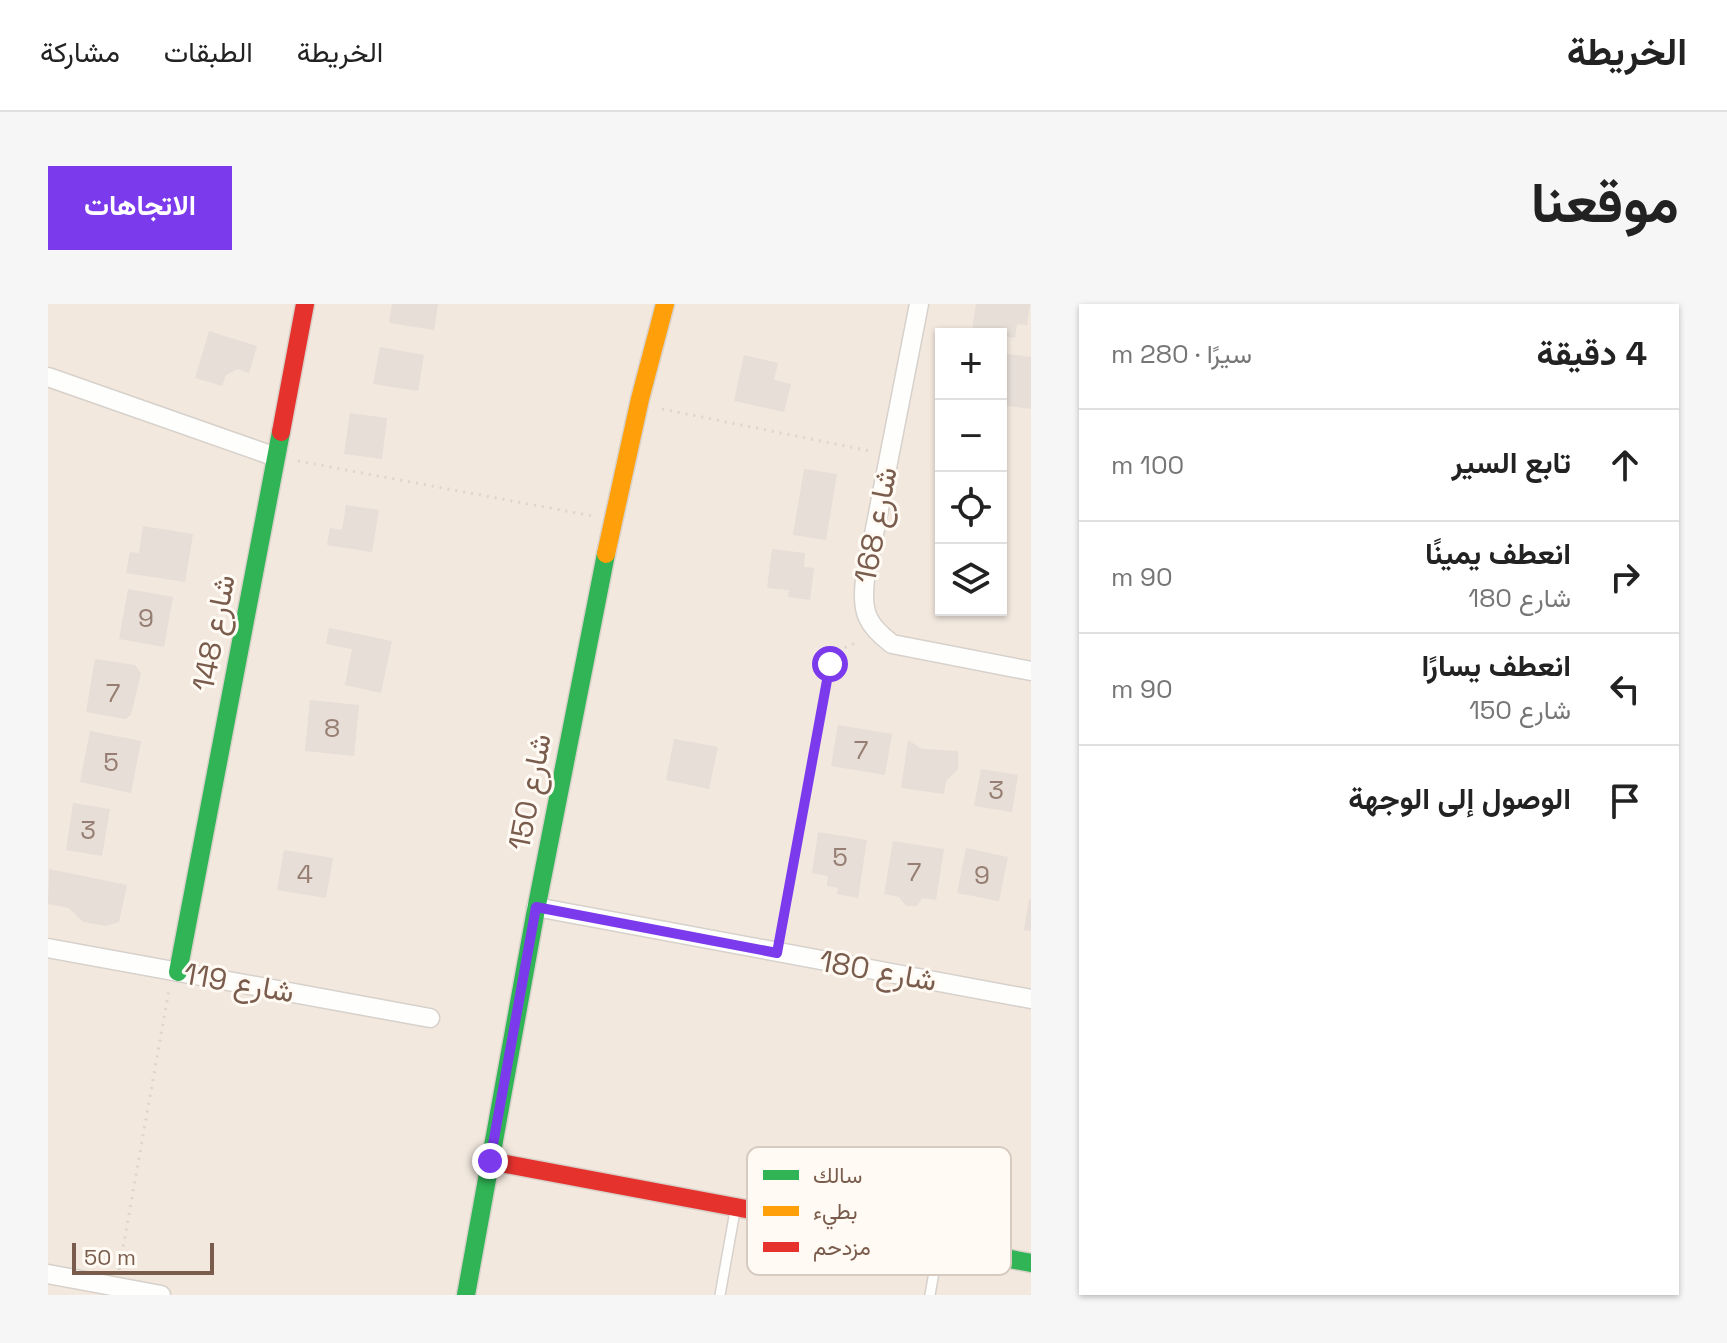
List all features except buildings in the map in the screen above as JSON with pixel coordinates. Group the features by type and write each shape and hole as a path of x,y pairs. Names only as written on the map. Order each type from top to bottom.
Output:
{"street":[{"name":"شارع 148","path":"175,971 305,304"},
{"name":"شارع 150","path":"466,1295 536,907 613,520 665,304"},
{"name":"شارع 168","path":"877,633 866,617 862,599 919,304"},
{"path":"48,377 276,457"},
{"path":"877,633 892,644 910,649 1031,671"},
{"name":"شارع 180","path":"536,907 1031,999"},
{"name":"شارع 119","path":"48,948 430,1018"},
{"path":"490,1161 747,1209"},
{"path":"1011,1259 1031,1263"},
{"path":"48,1274 118,1290 161,1295"}],"lane":[{"path":"720,1295 735,1207"},
{"path":"930,1295 934,1275"}],"path":[{"path":"639,404 890,455"},
{"path":"276,457 613,520"},
{"path":"777,953 830,664 840,650 877,633"},
{"path":"118,1290 175,971"}],"shaded area":[{"path":"48,304 1031,304 1031,1295 48,1295"}],"traffic: fast":[{"path":"178,972 281,432"},
{"path":"466,1295 535,915 606,554"},
{"path":"1011,1259 1031,1263"}],"traffic: slow":[{"path":"606,554 640,399 665,304"}],"traffic: jam":[{"path":"281,432 305,304"},
{"path":"490,1161 747,1209"}],"route":[{"path":"490,1161 536,907 777,953 830,664"}]}
